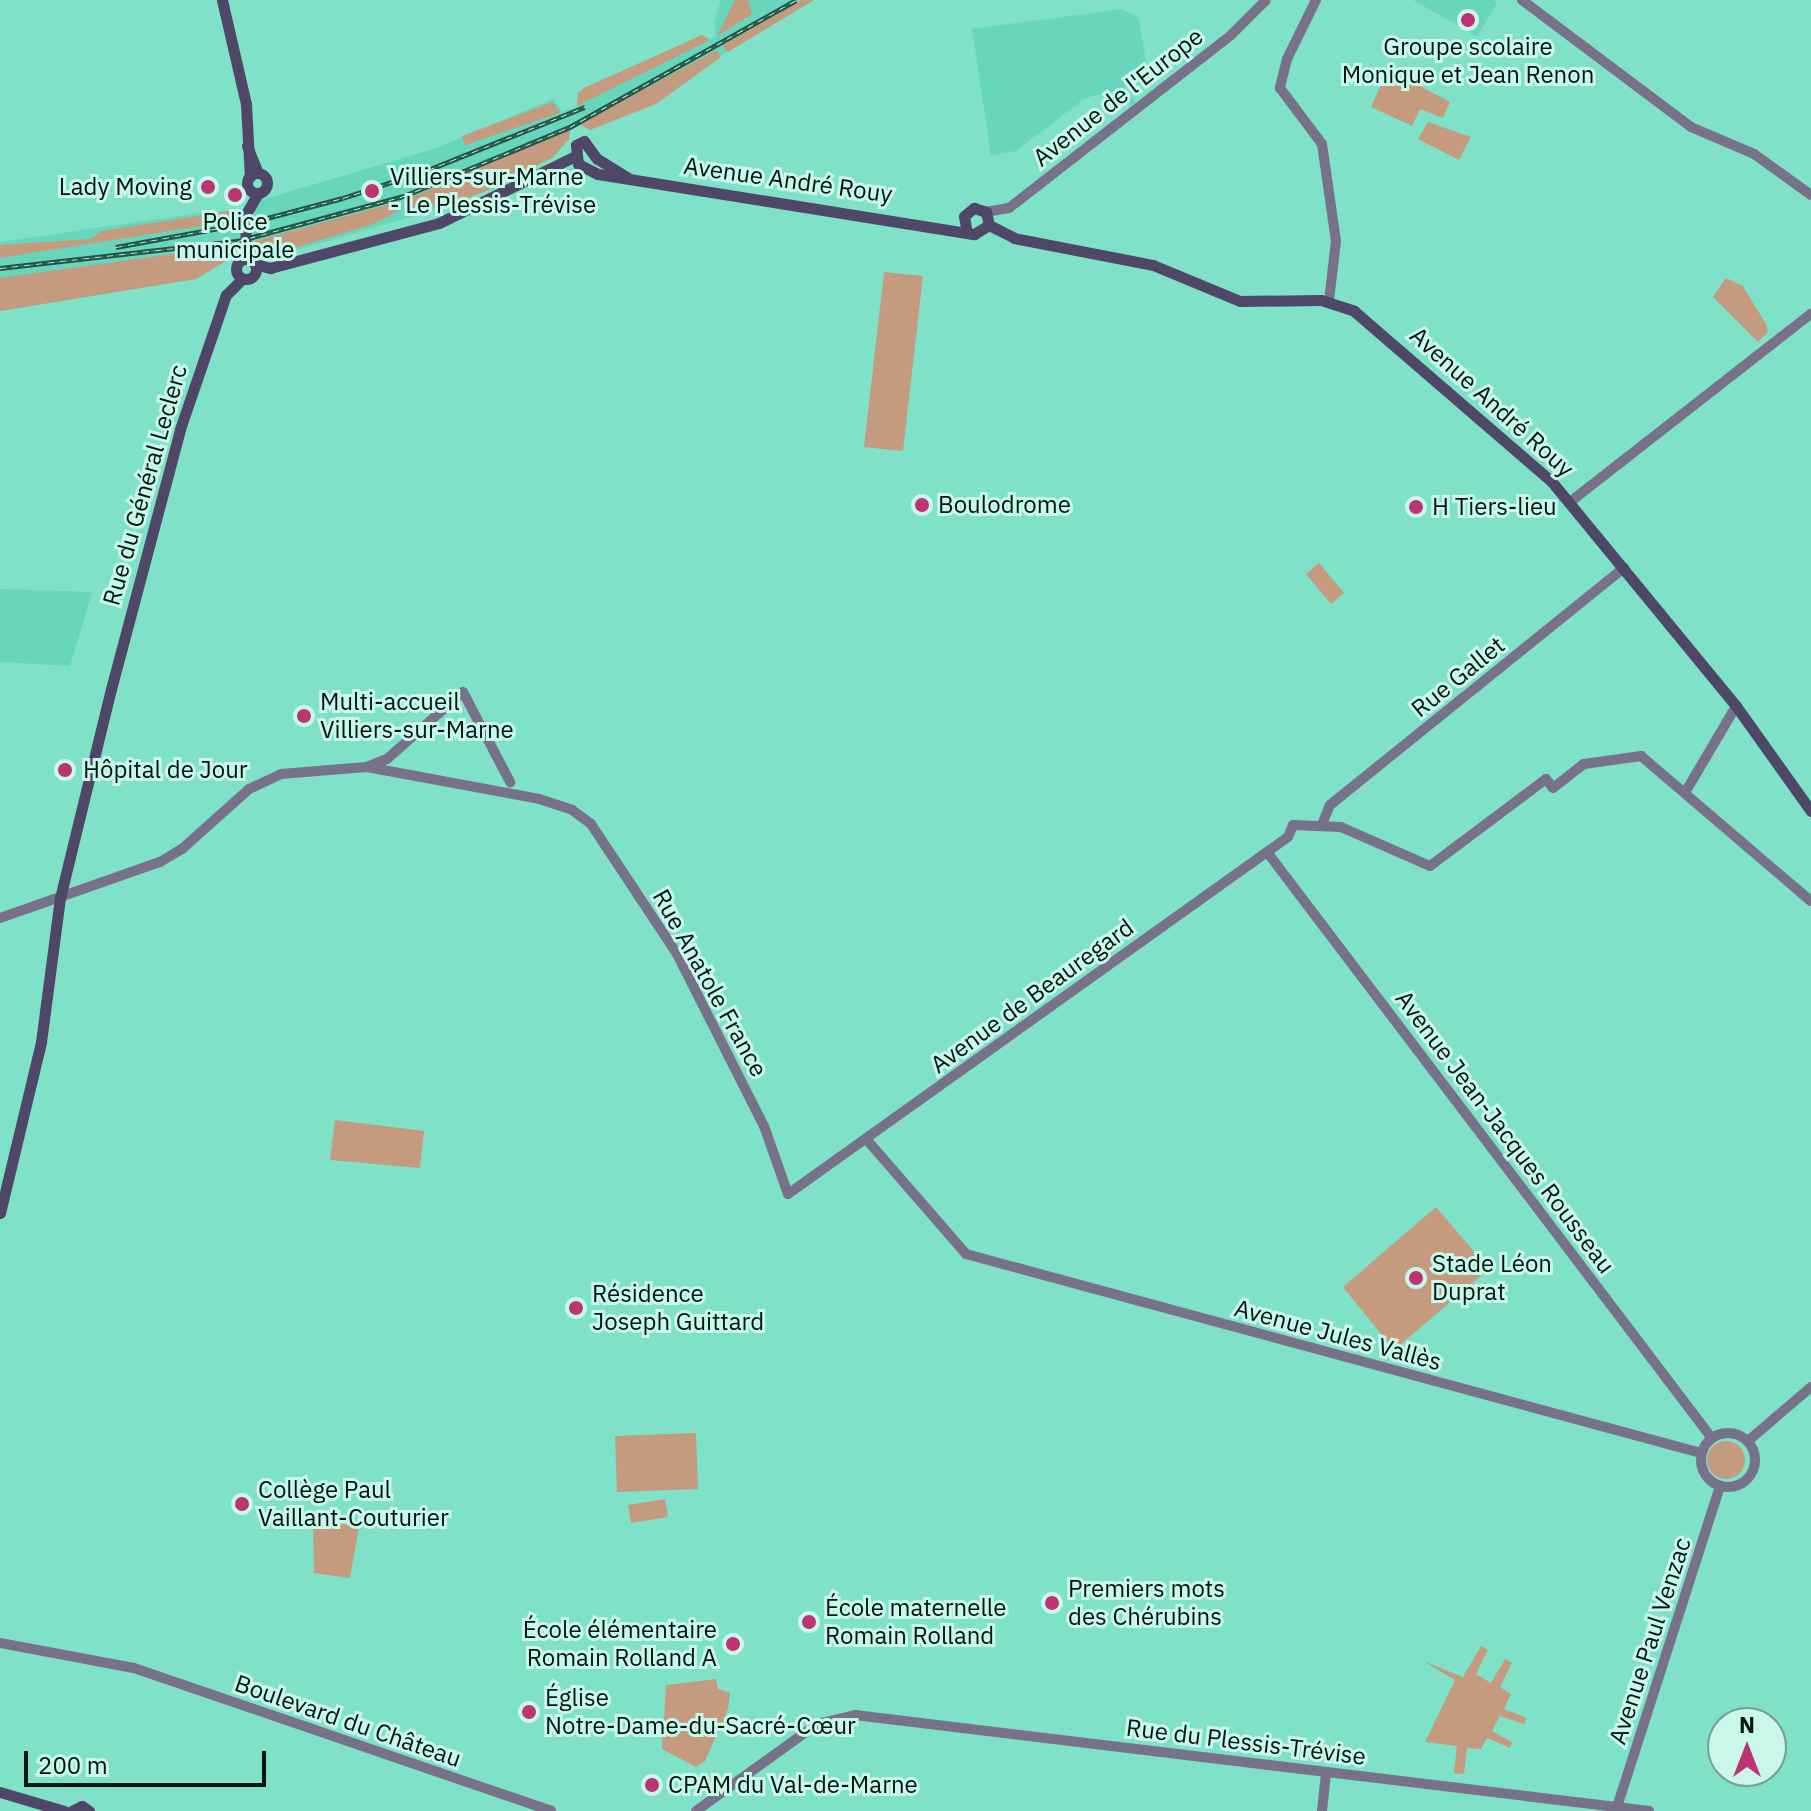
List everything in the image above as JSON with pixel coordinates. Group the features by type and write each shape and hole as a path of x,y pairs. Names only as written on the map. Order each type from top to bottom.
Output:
{"main road":[{"path":"222,0 246,104 247,146 254,183 246,214 252,266"},
{"name":"Avenue André Rouy","path":"575,156 575,147 583,141 597,159 628,178"},
{"path":"239,274 252,266 270,268 439,223 575,156 589,170 597,159"},
{"name":"Avenue André Rouy","path":"589,170 941,225 965,222 985,229 999,240 1014,238 1147,263 1240,301 1329,301 1354,311 1530,459 1570,502 1736,706 1811,811"},
{"path":"965,222 974,208 986,212 985,229"},
{"name":"Rue du Général Leclerc","path":"0,1213 51,982 78,822 180,429 226,295 239,274 252,266"},
{"path":"0,1792 64,1811"},
{"path":"72,1811 82,1806 89,1811"}],"street":[{"name":"Avenue de l'Europe","path":"986,212 1009,208 1231,35 1266,0"},
{"path":"1316,0 1287,59 1280,88 1322,144 1336,241 1329,301"},
{"path":"1522,0 1691,127 1754,154 1811,195"},
{"path":"1570,502 1811,314"},
{"name":"Rue Gallet","path":"1323,822 1330,805 1624,568"},
{"path":"388,764 463,692 510,782"},
{"path":"1686,791 1736,706"},
{"path":"1323,822 1430,866 1546,779 1553,788 1584,764 1641,756 1686,791 1811,901"},
{"name":"Rue Anatole France","path":"0,918 160,862 189,844 249,789 281,774 388,764 437,783 522,795 583,817 640,896 677,954 764,1126 788,1194"},
{"name":"Avenue de Beauregard","path":"788,1194 1267,852 1290,835 1293,825 1323,822"},
{"name":"Avenue Jean-Jacques Rousseau","path":"1267,852 1711,1437"},
{"name":"Avenue Jules Vallès","path":"867,1140 966,1254 1701,1453"},
{"path":"1748,1441 1811,1387"},
{"path":"1724,1433 1748,1441 1753,1452 1751,1474 1736,1485 1720,1486 1702,1469 1701,1453 1711,1437 1724,1433"},
{"name":"Avenue Paul Venzac","path":"1617,1807 1720,1486"},
{"name":"Boulevard du Château","path":"0,1643 134,1668 551,1811"},
{"name":"Rue du Plessis-Trévise","path":"696,1811 817,1724 837,1716 1649,1811"},
{"path":"1322,1811 1326,1772"}],"shaded area":[{"path":"721,0 812,0 630,111 590,130 579,124 570,129 569,139 552,158 442,208 275,256 249,243 236,244 231,258 196,279 0,311 0,242 207,212 229,211 239,220 252,218 261,200 437,148 553,99 562,112 577,106 578,93 702,35 710,40 716,36 714,23"},
{"path":"735,0 748,0 752,14 717,36"},
{"path":"801,0 814,0 728,52 722,46"},
{"name":"Groupe scolaire Monique et Jean Renon","path":"1413,0 1494,0 1497,4 1477,36"},
{"path":"1122,9 1139,18 1146,63 1124,87 1135,102 1130,106 1119,90 1085,98 1016,151 991,155 972,29"},
{"path":"702,35 710,40 577,106 578,93 584,88"},
{"path":"717,50 721,57 656,104 590,130 579,124"},
{"path":"1388,69 1450,102 1443,118 1420,109 1412,126 1371,107"},
{"path":"553,102 560,113 465,145 462,136"},
{"path":"1428,122 1471,137 1459,160 1418,139"},
{"path":"570,129 569,139 552,158 486,191 442,208 432,204 408,208 405,200"},
{"path":"397,202 400,210 374,224 277,253 269,260 254,256 249,243"},
{"path":"229,211 239,220 0,258 0,245 91,239 101,231"},
{"path":"236,245 231,258 196,279 0,311 0,278"},
{"path":"884,272 923,276 903,451 864,447"},
{"path":"1726,278 1743,286 1766,324 1768,332 1758,342 1713,297"},
{"path":"1319,563 1344,593 1331,604 1306,574"},
{"path":"0,589 92,592 70,666 0,662"},
{"path":"335,1120 424,1131 420,1168 330,1160"},
{"name":"Stade Léon Duprat","path":"1436,1207 1489,1269 1394,1350 1343,1287"},
{"path":"696,1433 698,1489 617,1492 615,1436"},
{"path":"1726,1441 1740,1446 1745,1460 1740,1474 1726,1479 1712,1474 1707,1460 1712,1446"},
{"path":"665,1499 668,1517 631,1523 628,1505"},
{"path":"313,1520 359,1527 350,1578 314,1573"},
{"path":"1481,1646 1488,1650 1476,1674 1491,1683 1505,1659 1512,1663 1500,1687 1511,1694 1504,1709 1527,1718 1524,1724 1500,1716 1492,1731 1512,1742 1510,1748 1487,1738 1481,1749 1467,1748 1464,1774 1454,1773 1457,1746 1425,1742 1455,1680 1423,1661 1463,1677"},
{"path":"716,1679 718,1689 730,1693 728,1709 705,1761 696,1767 662,1749 666,1685"}],"railway":[{"path":"0,268 238,241 404,196 570,127 796,0"},
{"path":"116,247 252,222 343,198 428,170 585,107"}],"place":[{"name":"Groupe scolaire Monique et Jean Renon","path":"1468,20"},
{"name":"Lady Moving","path":"208,187"},
{"name":"Villiers-sur-Marne - Le Plessis-Trévise","path":"372,191"},
{"name":"Police municipale","path":"235,195"},
{"name":"Boulodrome","path":"922,505"},
{"name":"H Tiers-lieu","path":"1416,507"},
{"name":"Multi-accueil Villiers-sur-Marne","path":"304,716"},
{"name":"Hôpital de Jour","path":"65,770"},
{"name":"Stade Léon Duprat","path":"1416,1278"},
{"name":"Résidence Joseph Guittard","path":"576,1308"},
{"name":"Collège Paul Vaillant-Couturier","path":"242,1504"},
{"name":"Premiers mots des Chérubins","path":"1052,1603"},
{"name":"École maternelle Romain Rolland","path":"809,1622"},
{"name":"École élémentaire Romain Rolland A","path":"733,1644"},
{"name":"Église Notre-Dame-du-Sacré-Cœur","path":"529,1712"},
{"name":"CPAM du Val-de-Marne","path":"652,1785"}]}
